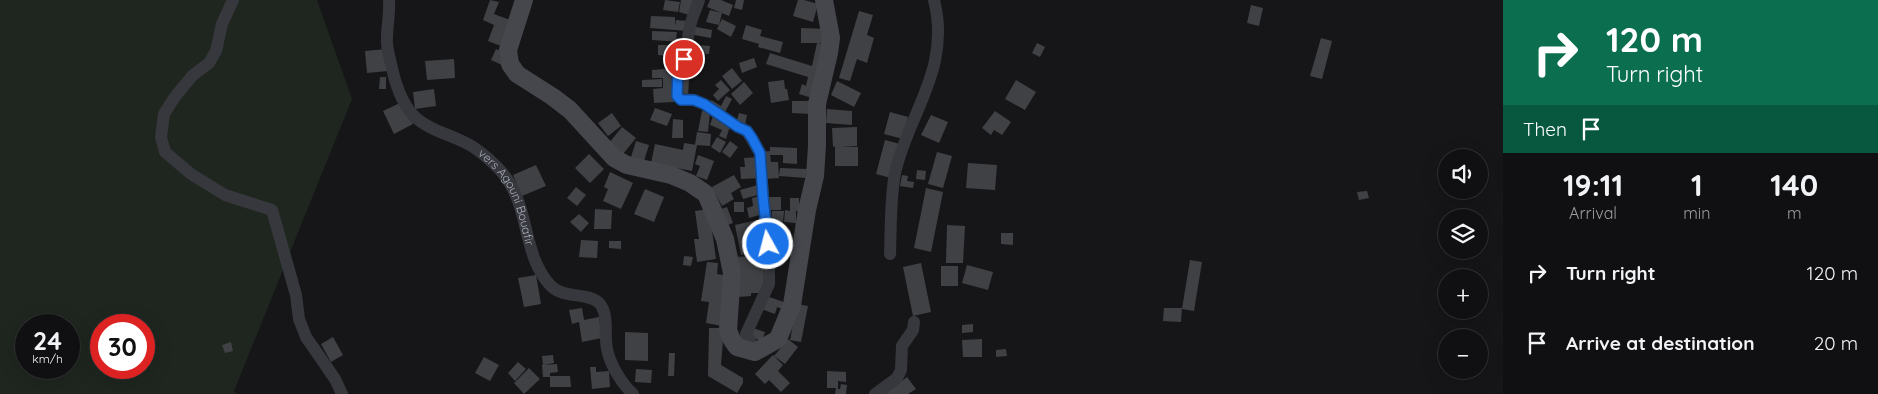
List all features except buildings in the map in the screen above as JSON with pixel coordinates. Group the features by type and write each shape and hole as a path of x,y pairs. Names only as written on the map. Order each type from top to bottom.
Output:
{"main road":[{"path":"524,0 508,50 510,64 517,74 570,110 614,158 627,165 684,180 706,194 725,239 732,273 728,330 737,347 755,352 778,339 792,305 807,210 815,176 817,104 830,53 831,38 828,5"}],"street":[{"path":"233,0 222,24 216,50 209,63 192,76 164,114 161,137 165,152 191,174 225,195 272,210 296,296 299,319 306,337 335,380 342,394"},
{"name":"vers Agouni Bouafir","path":"389,0 386,40 392,69 404,101 414,116 432,127 467,143 490,161 507,178 524,214 533,258 539,272 553,288 566,295 595,300 601,305 604,315 607,349 626,388 633,394"},
{"path":"699,0 688,32 689,38 684,59 678,66 677,96 681,100 694,100 704,104 747,131 760,153 768,244 769,284 746,334 755,352"},
{"path":"890,254 896,170 934,72 938,36 938,14 934,0"},
{"path":"875,394 897,378 901,370 902,346 913,330 914,322"}],"shaded area":[{"path":"0,0 317,0 352,99 234,391 237,394 0,394"}],"route":[{"path":"684,59 678,66 677,96 681,100 694,100 704,104 747,131 760,153 768,244"}]}
